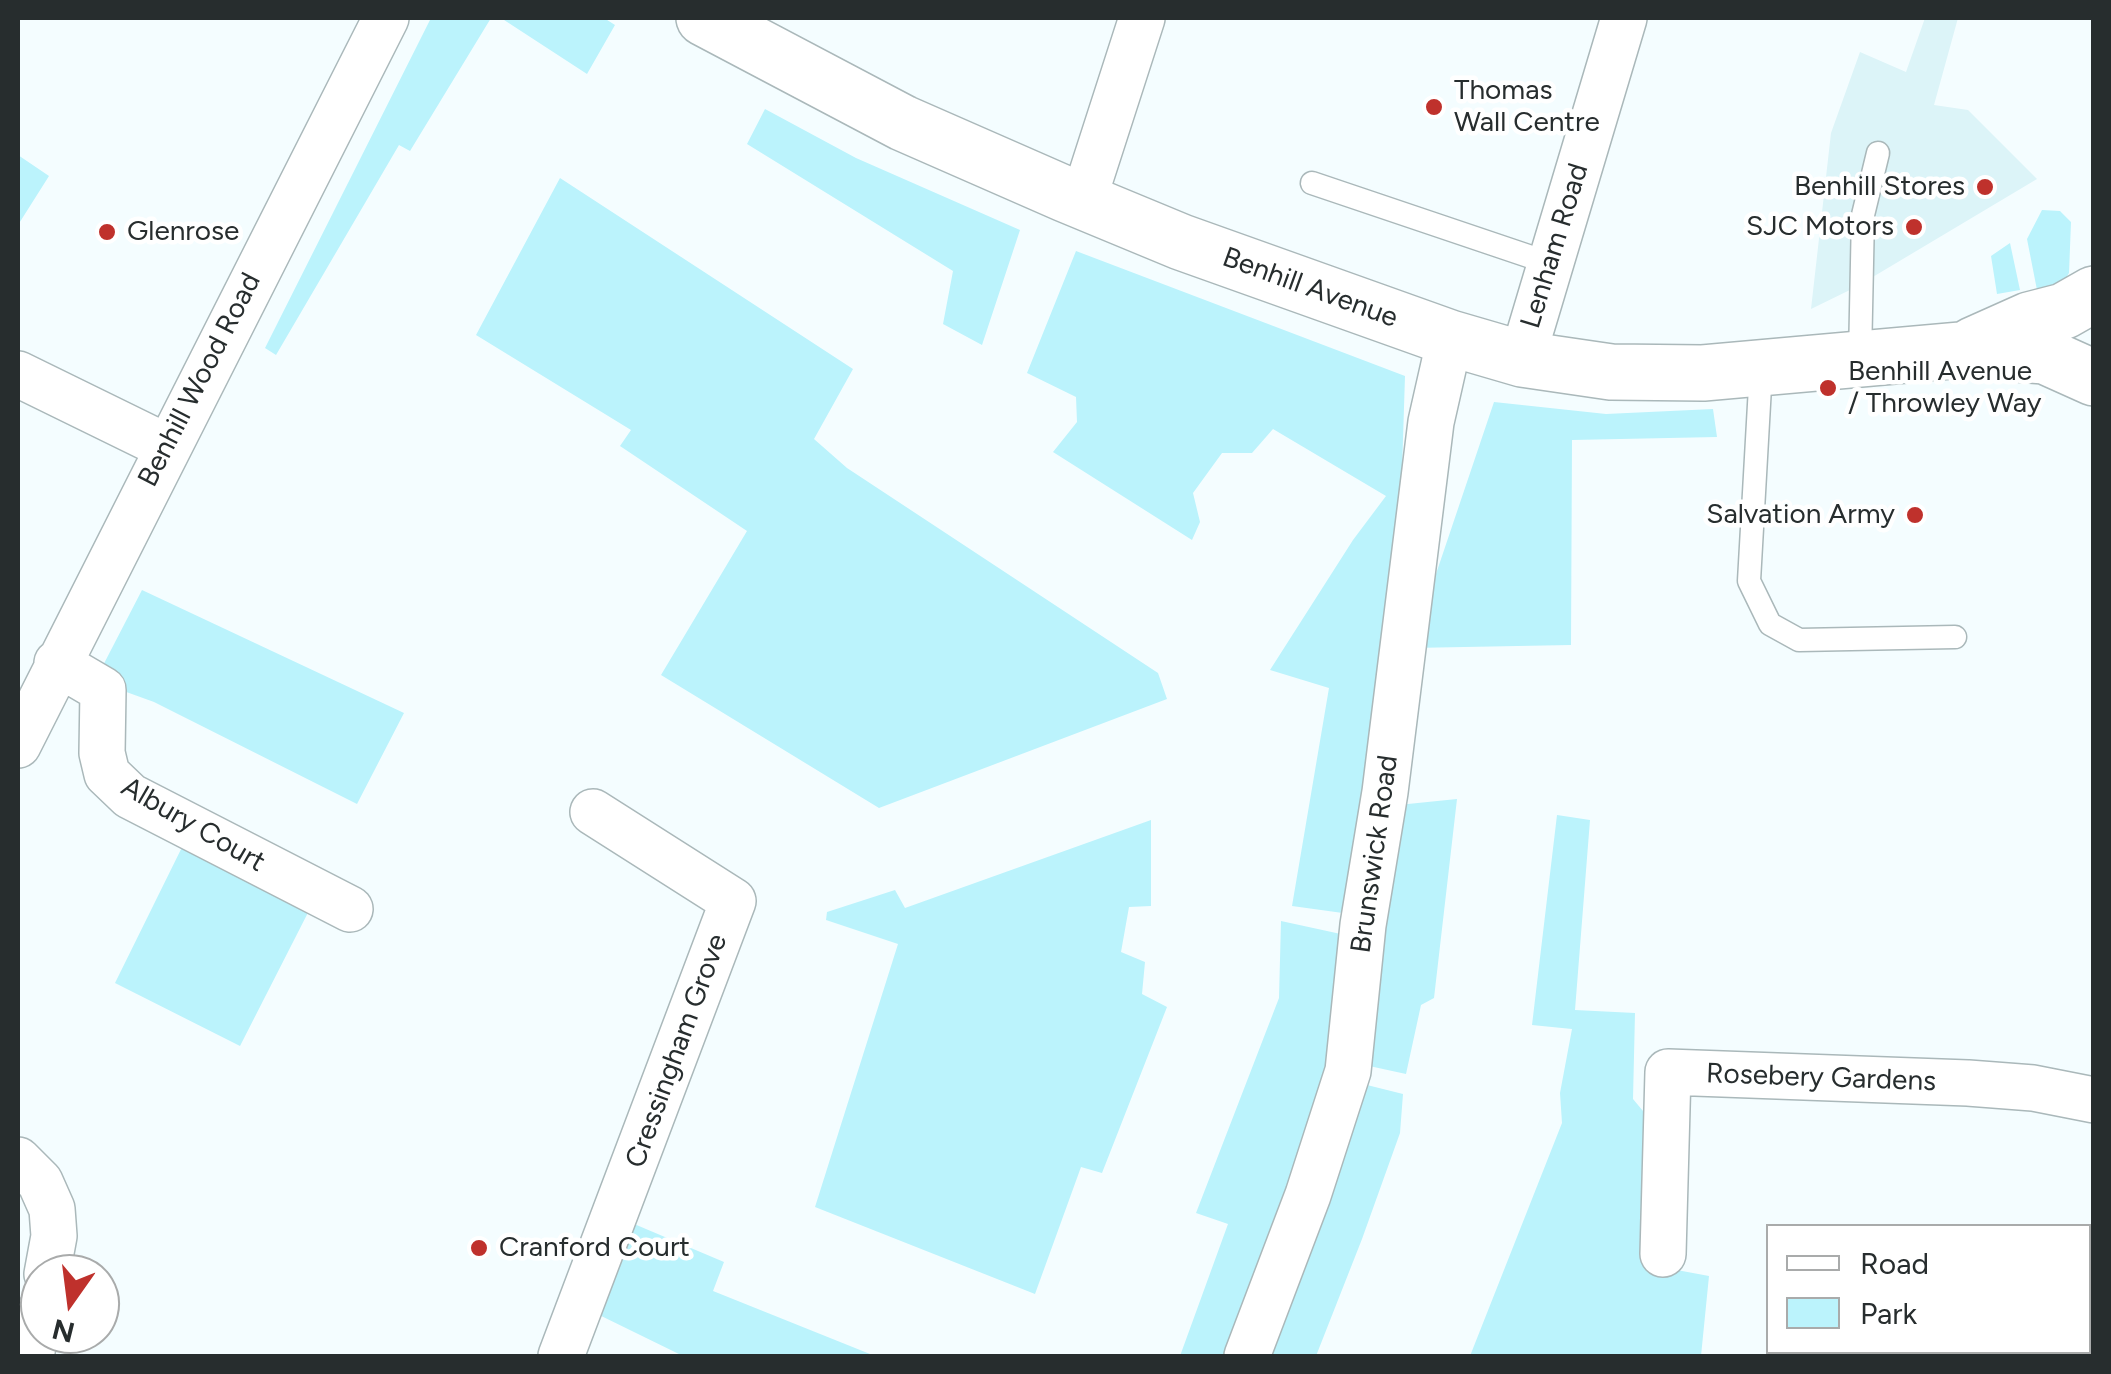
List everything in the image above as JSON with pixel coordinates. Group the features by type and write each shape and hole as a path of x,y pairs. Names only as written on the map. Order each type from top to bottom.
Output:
{"street":[{"name":"Benhill Wood Road","path":"18,745 386,18"},
{"name":"Benhill Avenue","path":"704,18 903,123 1181,242 1450,338 1522,359 1611,372 1760,370 1961,350 2045,356 2094,378"},
{"path":"1083,201 1142,18"},
{"name":"Lenham Road","path":"1522,359 1624,18"},
{"name":"Benhill Avenue","path":"1961,350 2028,320 2064,310 2094,294"},
{"name":"Brunswick Road","path":"1247,1356 1308,1195 1348,1071 1362,925 1385,792 1429,435 1450,338"},
{"path":"18,374 167,447"},
{"name":"Albury Court","path":"57,663 103,690 102,753 107,774 130,796 350,910"},
{"name":"Cressingham Grove","path":"561,1356 733,901 592,812"},
{"name":"Rosebery Gardens","path":"1662,1254 1668,1072 1968,1083 2033,1088 2094,1100"},
{"path":"18,1160 40,1182 52,1208 51,1254"}],"lane":[{"path":"1860,358 1864,216 1878,153"},
{"path":"1312,183 1549,263"},
{"path":"1760,370 1749,581 1770,624 1799,640 1956,637"}],"shaded area":[{"path":"1925,18 1958,18 1934,105 1968,110 2037,179 1856,287 1811,309 1831,133 1860,52 1906,72"}],"green space":[{"path":"431,18 491,18 410,151 399,145 276,355 265,348"},
{"path":"501,18 604,18 615,25 587,74"},
{"path":"765,109 856,158 1020,230 982,345 943,324 953,271 747,144"},
{"path":"18,155 49,176 18,225"},
{"path":"560,178 853,369 814,439 847,468 1158,673 1167,699 879,808 661,675 747,531 620,446 631,430 476,335"},
{"path":"2042,210 2060,211 2071,222 2069,273 2063,283 2037,290 2027,239"},
{"path":"2010,243 2020,290 1997,294 1991,256"},
{"path":"1076,251 1405,376 1401,502 1350,914 1292,906 1329,688 1270,670 1353,540 1386,496 1273,429 1252,453 1222,453 1193,493 1200,522 1192,540 1053,452 1077,422 1076,397 1027,373"},
{"path":"1494,402 1606,414 1713,409 1717,437 1572,440 1571,645 1411,648"},
{"path":"142,590 404,713 357,804 97,677"},
{"path":"1457,799 1434,998 1421,1005 1406,1074 1360,1064 1398,805"},
{"path":"1557,815 1590,820 1575,1010 1635,1013 1633,1099 1653,1123 1650,1265 1709,1276 1701,1356 1470,1356 1562,1123 1560,1093 1572,1029 1532,1025"},
{"path":"1151,820 1151,906 1129,907 1121,952 1145,962 1142,994 1167,1007 1102,1173 1081,1167 1035,1294 815,1207 898,944 826,920 827,912 895,890 905,908"},
{"path":"191,829 318,893 240,1046 115,983"},
{"path":"1281,921 1350,936 1336,1068 1237,1356 1180,1356 1228,1224 1196,1213 1279,998"},
{"path":"1359,1083 1403,1094 1400,1133 1362,1239 1316,1356 1257,1356"},
{"path":"620,1218 724,1262 713,1291 875,1356 683,1356 589,1310"}],"place":[{"name":"Thomas Wall Centre","path":"1434,107"},
{"name":"Benhill Stores","path":"1985,187"},
{"name":"SJC Motors","path":"1914,227"},
{"name":"Glenrose","path":"107,232"},
{"name":"Benhill Avenue / Throwley Way","path":"1828,388"},
{"name":"Salvation Army","path":"1915,515"},
{"name":"Cranford Court","path":"479,1248"}]}
